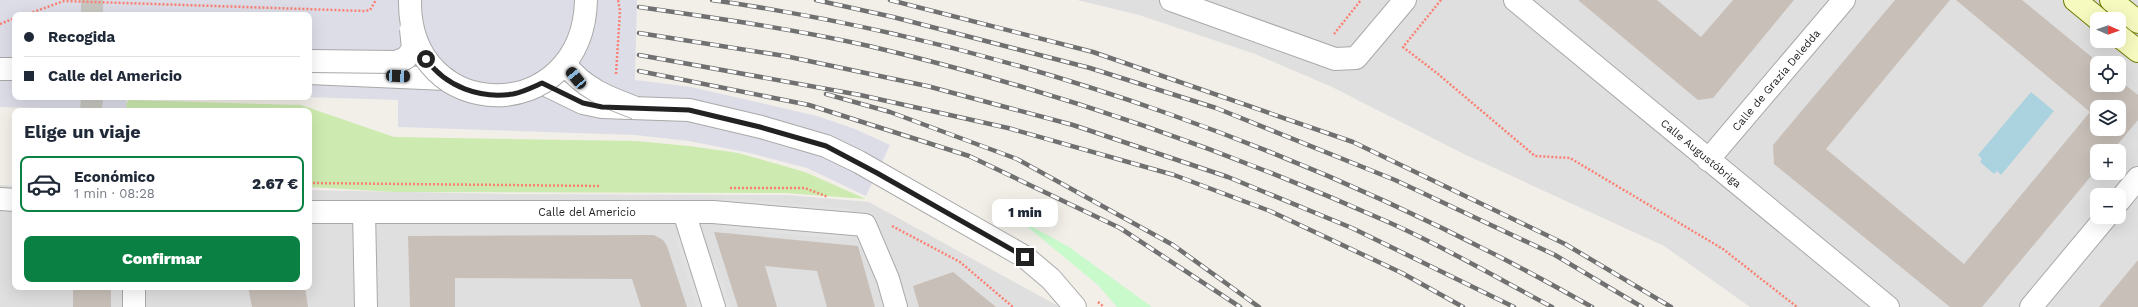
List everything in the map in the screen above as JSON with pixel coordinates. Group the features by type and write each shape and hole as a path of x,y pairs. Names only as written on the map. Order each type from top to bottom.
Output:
{"main road":[{"path":"2075,0 2090,12"},
{"path":"2111,0 2138,22"},
{"path":"2126,42 2138,52"}],"street":[{"path":"410,9 414,35 421,52 432,67 446,79 461,88 497,96 515,94 542,83 565,64 580,40 585,20 586,0"},
{"path":"1171,0 1335,59 1356,58 1405,0"},
{"name":"Calle Augustóbriga","path":"1515,0 1888,307"},
{"name":"Calle de Grazia Deledda","path":"1708,160 1844,0"},
{"path":"312,61 396,62 406,58 413,49 410,9"},
{"path":"0,57 12,56"},
{"path":"565,64 576,78 590,88 636,108"},
{"path":"0,69 12,69"},
{"path":"312,73 446,79"},
{"path":"542,83 583,103 606,108 689,110 760,127 826,146 877,173 1025,257 1051,279 1075,307"},
{"path":"2126,193 2138,178"},
{"path":"0,200 12,200"},
{"name":"Calle del Americio","path":"312,212 713,212 865,224"},
{"path":"364,212 366,307"},
{"path":"684,212 714,307"},
{"path":"865,224 888,279 896,307"},
{"path":"2031,307 2100,224"},
{"path":"134,290 134,307"}],"path":[{"path":"33,12 64,1 365,11 370,10 376,0"},
{"path":"615,81 620,11 618,0"},
{"path":"1330,38 1361,0"},
{"path":"1440,0 1403,47 1438,74 1535,156 1570,158 1723,249 1797,307"},
{"path":"0,24 12,19"},
{"path":"865,224 891,225 960,262 1013,307"}],"shaded area":[{"path":"0,0 637,0 635,80 691,87 817,116 855,129 890,145 866,196 807,168 750,153 689,141 635,135 398,127 398,100 312,97 312,12 12,12 12,100 127,100 126,108 0,107"},
{"path":"1077,0 2138,0 2138,307 1750,307 1664,246 1466,155 1330,86 1255,54 1139,15"},
{"path":"0,185 12,186 12,290 312,290 312,190 508,194 787,195 869,202 1060,307 0,307"},
{"path":"726,198 849,209 849,217 725,205"},
{"path":"723,220 847,232 846,239 722,228"},
{"path":"682,236 705,307 697,307 675,238"},
{"path":"717,264 731,307 723,307 710,266"}],"green space":[{"path":"129,100 301,105 310,108 122,108"},
{"path":"312,109 394,137 636,141 689,146 738,153 805,172 866,199 785,193 394,192 312,187"},
{"path":"1018,219 1069,247 1152,307 1117,307 1098,285"}],"water":[{"path":"2031,92 2054,111 2001,175 1997,171 1994,174 1980,162 1982,159 1978,155"}],"building":[{"path":"1578,0 1657,0 1701,37 1733,0 1794,0 1713,98 1698,100"},
{"path":"1895,0 1950,0 1826,149 1964,264 2090,112 2090,136 2125,136 2118,144 2090,144 2090,177 1982,307 1950,307 1774,164 1773,145"},
{"path":"1956,0 2022,0 2090,56 2090,92 2126,92 2126,86 2138,95 2138,120 2126,134 2126,100 2090,100 2090,112"},
{"path":"714,232 858,246 875,307 827,307 817,271 765,266 777,307 738,307"},
{"path":"654,235 663,240 667,246 687,307 641,307 632,279 455,278 455,307 410,307 408,236"},
{"path":"2138,260 2138,307 2099,307"},
{"path":"953,272 996,307 919,307 913,286"},
{"path":"73,290 111,290 111,307 73,307"},
{"path":"249,290 305,290 308,307 252,307"}],"tunnel":[{"path":"92,0 92,12"},
{"path":"91,108 92,100"}],"railway":[{"path":"712,0 826,20 941,45 1054,76 1166,113 1277,155 1385,201 1490,252 1592,307"},
{"path":"816,0 893,17 1090,68 1216,108 1395,180 1555,255 1642,307"},
{"path":"890,0 1093,52 1353,142 1565,244 1671,307"},
{"path":"639,7 784,29 869,46 1002,81 1133,122 1261,169 1409,231 1552,307"},
{"path":"639,33 785,56 927,86 1073,125 1228,177 1352,228 1514,307"},
{"path":"639,55 860,95 1008,128 1174,175 1270,211 1402,273 1463,307"},
{"path":"639,71 809,105 969,156 1120,228 1240,307"},
{"path":"826,94 890,112 1017,159 1173,245 1259,307"}],"route":[{"path":"426,59 432,67 446,79 461,88 479,93 497,96 515,94 542,83 583,103 606,108 689,110 760,127 826,146 859,162 1025,257"}]}
